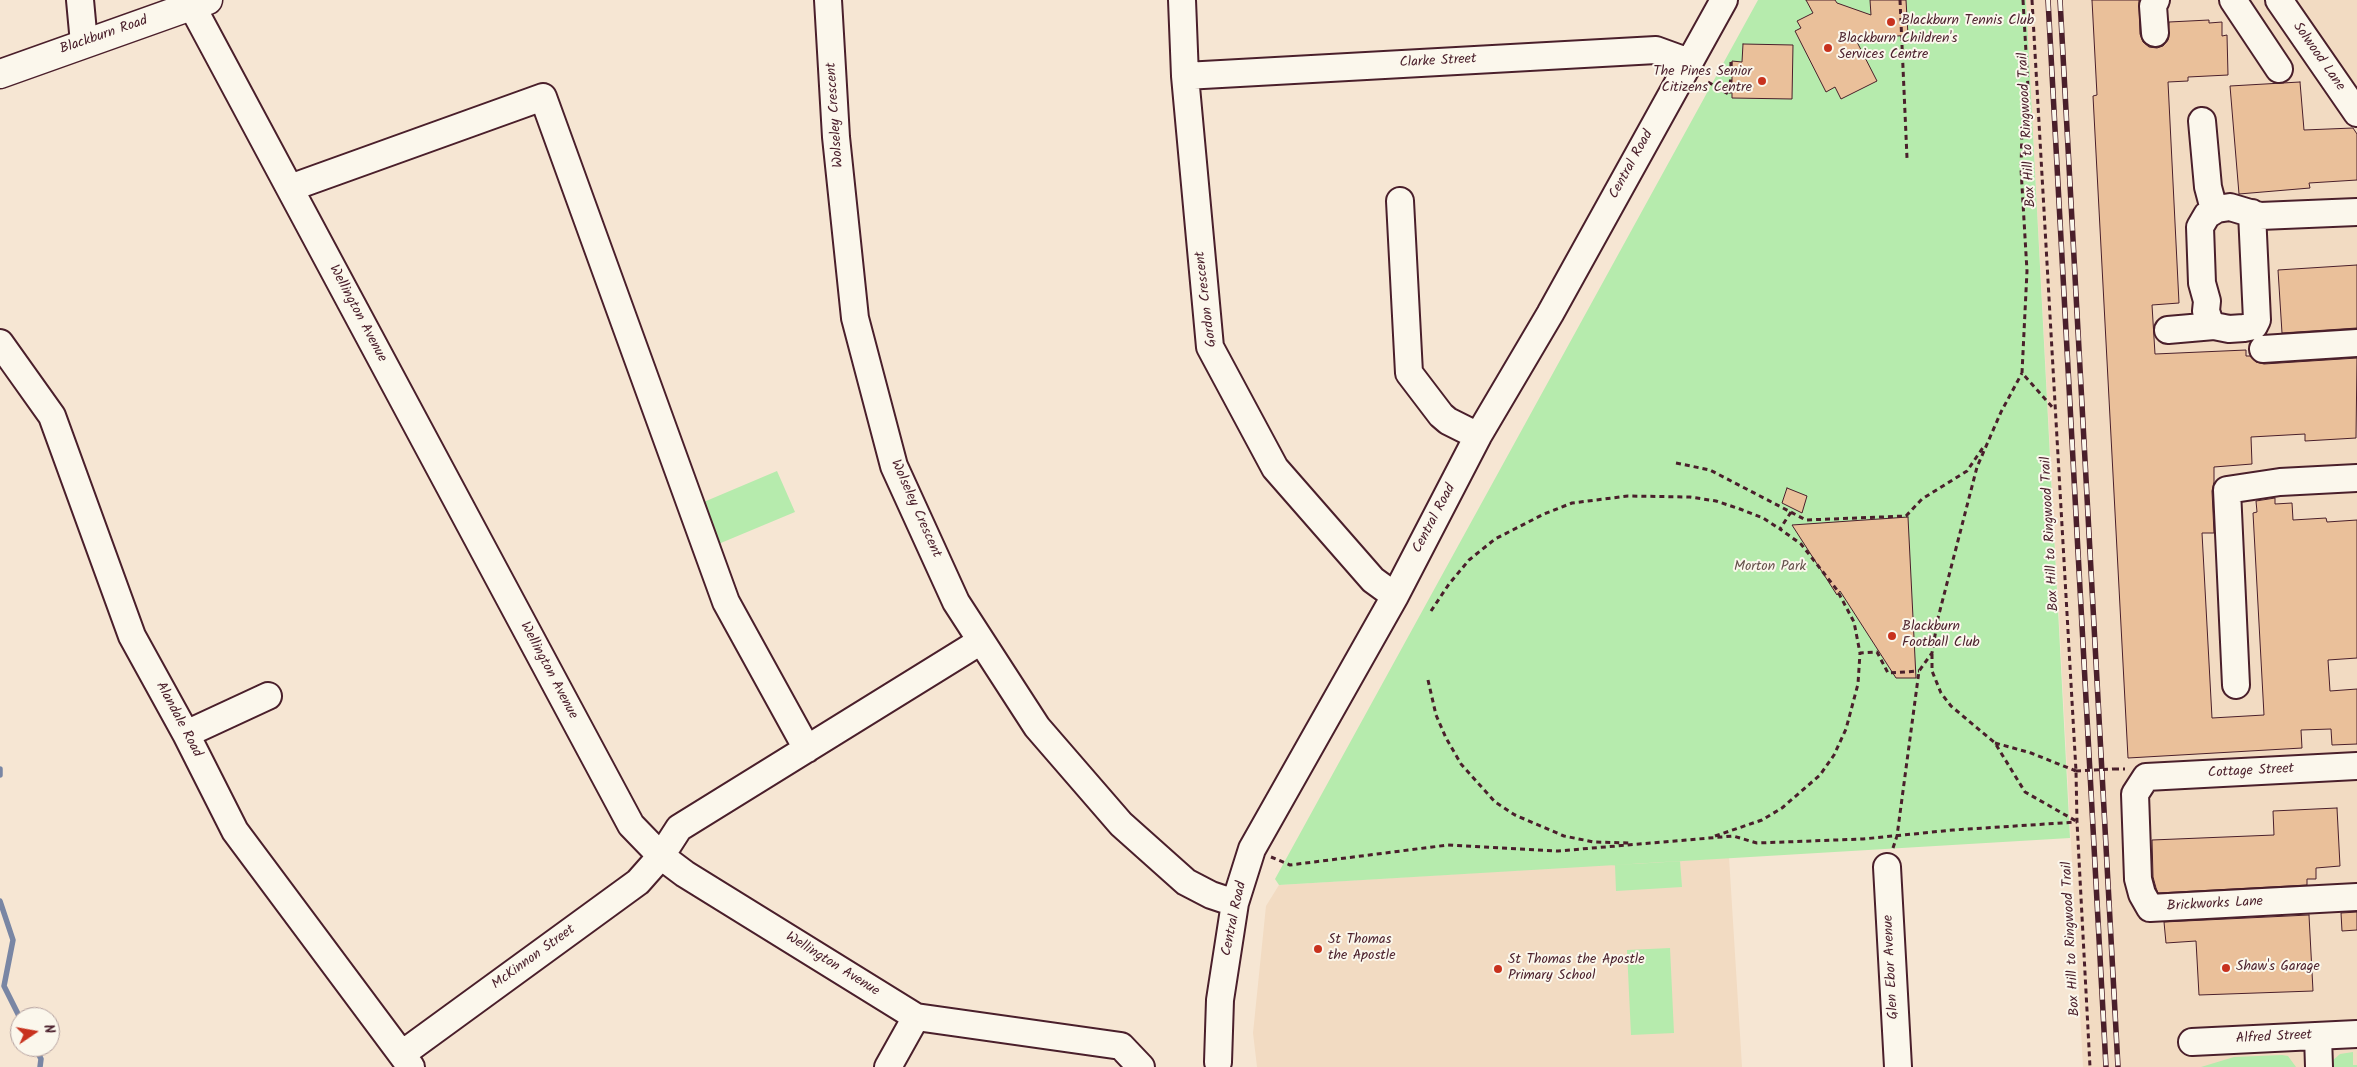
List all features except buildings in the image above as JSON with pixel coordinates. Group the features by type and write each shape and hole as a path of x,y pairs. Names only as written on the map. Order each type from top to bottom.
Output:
{"main road":[{"name":"Blackburn Road","path":"0,74 200,3"}],"street":[{"path":"80,0 84,43"},
{"name":"Wolseley Crescent","path":"828,0 836,137 855,318 894,466 956,602 1037,728 1121,824 1186,882 1211,896 1235,903"},
{"name":"Gordon Crescent","path":"1182,0 1185,76 1210,347 1275,468 1372,580 1395,596"},
{"name":"Central Road","path":"1221,1065 1220,1000 1235,903 1252,849 1395,596 1478,436 1550,314 1724,0"},
{"path":"2155,33 2153,6 2156,0"},
{"path":"2233,0 2279,69"},
{"name":"Solwood Lane","path":"2278,0 2357,113"},
{"name":"Wellington Avenue","path":"200,3 290,188 631,825 661,856 685,874 916,1017 1121,1046 1141,1067"},
{"name":"Clarke Street","path":"1185,76 1656,50 1689,62"},
{"path":"290,188 543,97 726,602 807,748"},
{"path":"2202,120 2208,187 2212,202 2217,208"},
{"path":"1400,201 1409,373 1441,415 1448,421 1478,436"},
{"path":"2214,326 2208,320 2206,311 2207,301 2202,284 2200,227 2207,215 2217,208 2230,207 2264,215 2357,212"},
{"path":"2168,330 2214,326 2229,329 2254,326 2257,320 2264,215"},
{"name":"Alandale Road","path":"0,343 52,416 132,636 186,734 235,831 407,1060"},
{"path":"2263,348 2357,343"},
{"path":"2236,685 2227,490 2280,482 2357,478"},
{"name":"McKinnon Street","path":"407,1060 638,882 661,856 679,828 981,641"},
{"path":"186,734 268,696"},
{"name":"Cottage Street","path":"2140,786 2357,766"},
{"name":"Brickworks Lane","path":"2140,786 2138,879 2142,894 2150,908 2357,897"},
{"name":"Glen Ebor Avenue","path":"1887,867 1898,1067"},
{"path":"888,1067 916,1017"},
{"name":"Alfred Street","path":"2192,1042 2357,1034"},
{"path":"2318,1036 2319,1067"}],"path":[{"path":"1900,0 1907,158"},
{"path":"2023,0 2028,87 2022,130 2021,168 2027,271 2022,373 1993,429 1977,466 1932,653 1935,682 1941,693 1951,706 1995,743 2024,792 2077,822"},
{"name":"Box Hill to Ringwood Trail","path":"2032,0 2076,771 2090,1067"},
{"path":"1708,82 1730,95 1731,62"},
{"path":"2022,373 2055,410"},
{"path":"1676,463 1710,470 1806,520 1906,516 1922,499 1967,470 1993,429"},
{"path":"1432,611 1449,584 1469,560 1495,540 1544,514 1572,503 1628,496 1690,497 1716,501 1740,508 1763,518 1780,529 1810,554 1837,590 1854,622 1860,653 1858,684 1846,729 1834,755 1820,775 1782,808 1762,820 1740,829 1700,839"},
{"path":"1780,529 1791,512"},
{"path":"1860,653 1877,652 1888,673 1919,671"},
{"path":"1887,867 1896,836 1919,671 1932,653"},
{"path":"1428,680 1436,715 1446,738 1461,764 1482,790 1508,811 1542,828 1564,836 1594,842 1673,841"},
{"path":"1995,743 2031,753 2076,771 2114,769"},
{"path":"1252,849 1290,865 1448,845 1558,851 1733,836 1757,843 1896,836 1953,830 2077,822"}],"shaded area":[{"path":"2026,0 2357,0 2357,1067 2083,1067"},
{"name":"St Thomas the Apostle Primary School","path":"1729,857 1742,1067 1257,1067 1253,1033 1266,906 1279,885"}],"green space":[{"name":"Morton Park","path":"1758,0 2026,0 2070,838 1279,885 1275,879"},
{"path":"777,471 795,512 716,545 699,504"},
{"path":"1680,861 1682,887 1616,891 1615,865"},
{"path":"1670,948 1674,1033 1631,1035 1627,950"},
{"path":"2353,1052 2353,1065 2357,1065 2357,1067 2331,1067 2332,1061 2340,1054"},
{"path":"2288,1056 2296,1067 2201,1067 2234,1057"}],"waterway":[{"path":"0,769 0,775"},
{"path":"0,901 13,940 4,986 14,1007"},
{"path":"40,1057 40,1067"}],"railway":[{"path":"2048,0 2106,1067"},
{"path":"2060,0 2118,1067"}],"place":[{"name":"Blackburn Tennis Club","path":"1891,22"},
{"name":"Blackburn Children's Services Centre","path":"1828,48"},
{"name":"The Pines Senior Citizens Centre","path":"1762,81"},
{"name":"Blackburn Football Club","path":"1892,636"},
{"name":"St Thomas the Apostle","path":"1318,949"},
{"name":"Shaw's Garage","path":"2226,968"},
{"name":"St Thomas the Apostle Primary School","path":"1498,969"}]}
